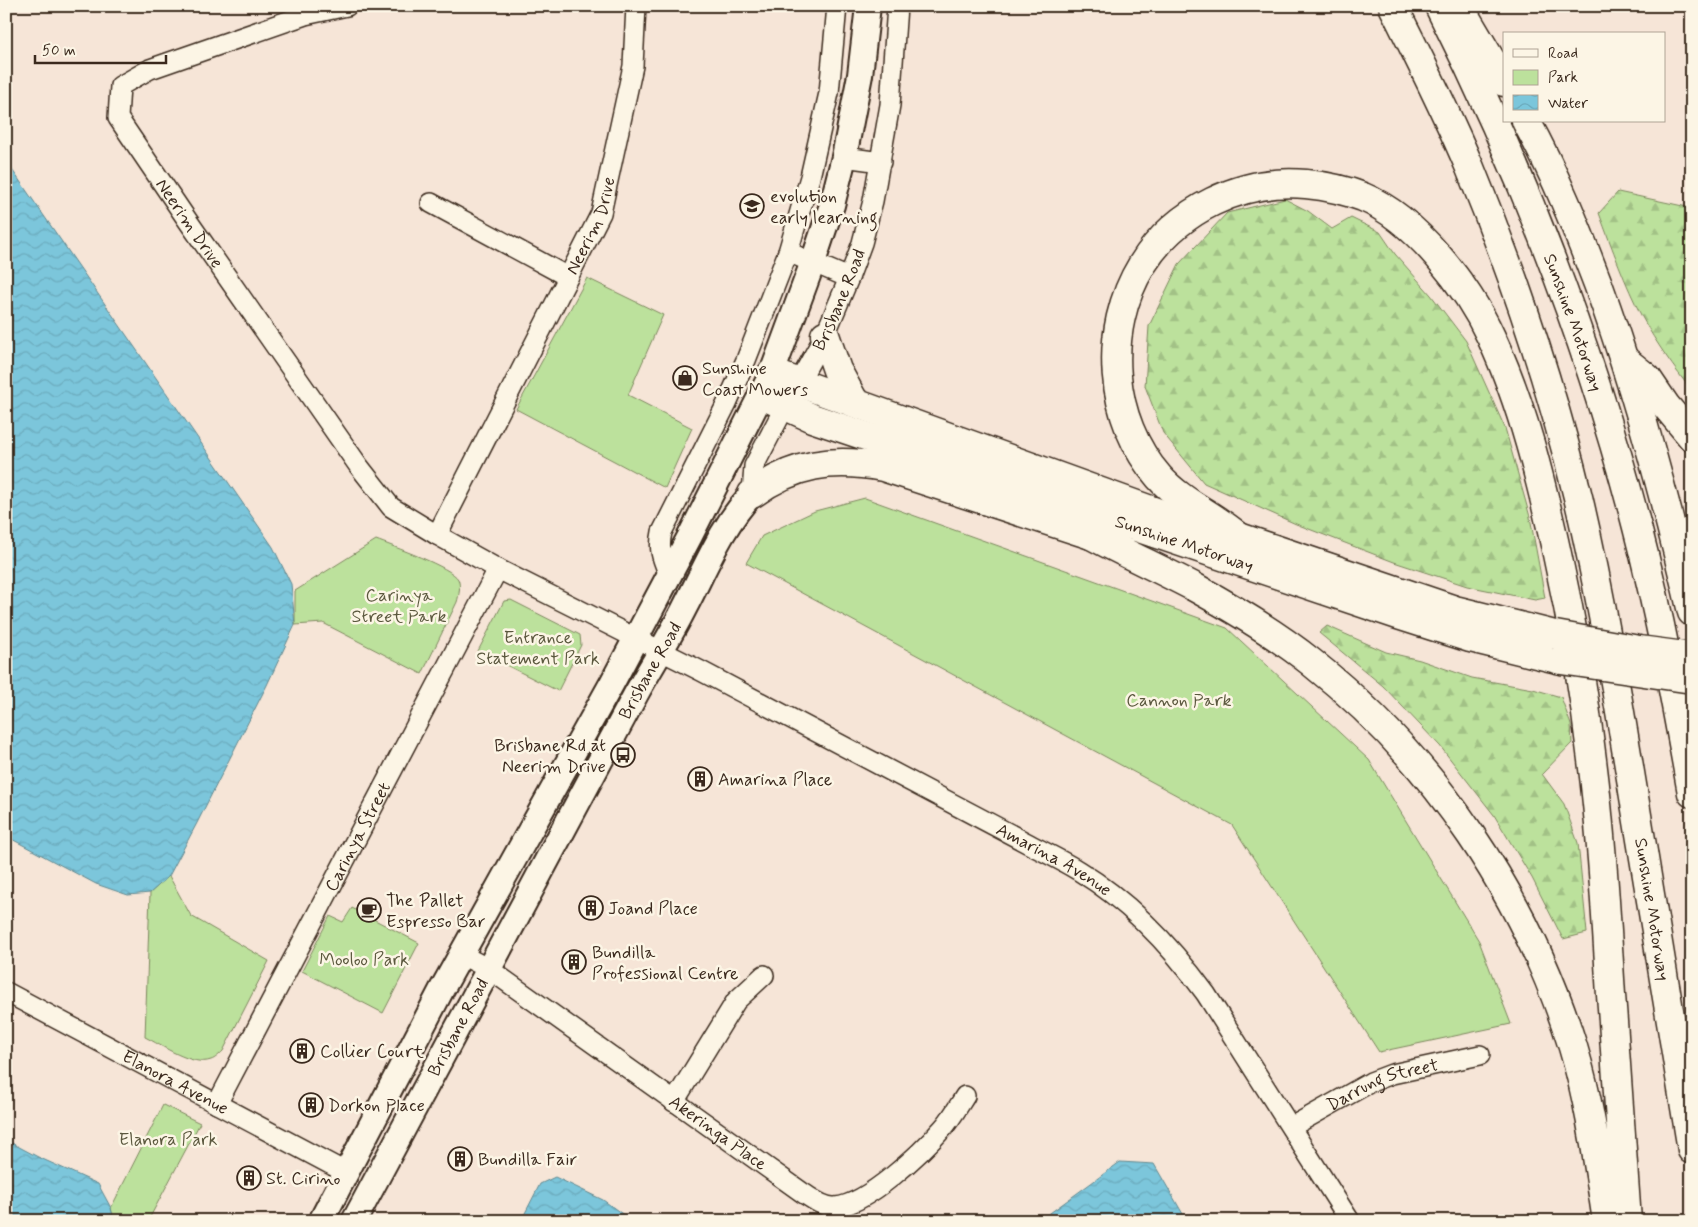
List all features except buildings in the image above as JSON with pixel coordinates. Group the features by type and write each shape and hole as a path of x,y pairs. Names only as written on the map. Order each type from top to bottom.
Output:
{"highway":[{"name":"Sunshine Motorway","path":"1393,6 1427,74 1469,167 1506,260 1534,342 1578,497 1600,597 1692,1150"},
{"name":"Sunshine Motorway","path":"1439,6 1498,133 1547,248 1581,343 1637,527 1661,630 1692,793"},
{"path":"1459,6 1503,80"},
{"path":"1526,122 1561,192 1585,250 1624,360 1669,513 1692,612"},
{"path":"1239,537 1224,524 1180,497 1159,476 1142,453 1130,432 1121,404 1116,367 1118,332 1132,283 1144,262 1163,237 1202,207 1230,194 1255,187 1304,183 1338,189 1367,198 1393,214 1420,236 1451,272 1474,305 1490,334 1504,366 1518,405 1545,500 1567,602 1582,687 1592,760 1603,875 1627,1221"},
{"path":"825,335 837,370 855,403"},
{"path":"1624,360 1647,378 1666,406 1692,437"},
{"name":"Sunshine Motorway","path":"780,389 855,403 1203,529 1239,537 1455,610 1558,647 1607,668 1692,679"},
{"name":"Sunshine Motorway","path":"780,389 812,418 1430,626 1510,648 1629,649 1692,657"},
{"path":"752,494 780,475 796,469 827,464 867,464 892,470 1091,534 1124,540 1394,624 1430,626"},
{"path":"1091,534 1241,614 1311,662 1390,734 1434,785 1475,842 1505,890 1527,932 1552,989 1573,1048 1586,1101 1608,1221"}],"main road":[{"name":"Brisbane Road","path":"321,1221 442,989 612,683 669,575 780,389 844,157 860,75 868,6"},
{"name":"Brisbane Road","path":"354,1221 731,521 752,494"}],"street":[{"name":"Neerim Drive","path":"347,6 305,15 150,69 120,86 118,118 358,465 391,507 498,569 635,638"},
{"name":"Neerim Drive","path":"437,535 601,213 633,66 636,6"},
{"path":"669,575 660,554 662,532 746,360 788,252 810,177 829,93 837,6"},
{"name":"Brisbane Road","path":"752,494 754,466 780,389 825,335 850,278 868,221 881,162 890,105 897,6"},
{"path":"844,157 881,162"},
{"path":"431,203 568,277"},
{"path":"788,252 850,278"},
{"name":"Carinya Street","path":"218,1104 498,569"},
{"name":"Amarina Avenue","path":"635,638 1080,872 1136,914 1166,943 1206,994 1350,1221"},
{"name":"Akeringa Place","path":"462,955 489,969 803,1194 820,1204 832,1207 855,1202 899,1171 944,1127 965,1096"},
{"path":"674,1102 736,1001 764,975"},
{"name":"Elanora Avenue","path":"6,992 347,1172"},
{"name":"Darrung Street","path":"1291,1126 1392,1074 1480,1055"}],"green space":[{"path":"1618,192 1692,208 1692,391 1653,336 1642,317 1624,279 1599,213"},
{"path":"1285,199 1308,211 1332,229 1351,218 1380,232 1395,254 1431,295 1466,341 1505,428 1530,517 1545,598 1535,600 1467,586 1394,562 1296,524 1204,483 1163,433 1145,386 1149,326 1179,264 1227,213"},
{"path":"587,278 663,315 628,395 692,428 665,488 516,409"},
{"name":"Cannon Park","path":"865,498 1227,628 1369,760 1479,941 1511,1024 1379,1052 1232,825 746,563 762,536 815,511"},
{"name":"Carinya Street Park","path":"376,540 433,563 453,574 458,579 460,588 457,602 422,674 323,623 295,625 295,591"},
{"name":"Entrance Statement Park","path":"511,600 580,635 581,645 558,691 478,651 504,601"},
{"path":"1327,626 1386,652 1420,660 1472,678 1533,689 1561,697 1571,725 1572,743 1542,774 1564,804 1578,843 1587,933 1563,939 1532,878 1494,815 1440,746 1383,686 1319,633"},
{"path":"169,876 191,916 269,961 223,1051 211,1060 204,1061 186,1058 145,1037 150,893"},
{"name":"Mooloo Park","path":"352,908 419,943 383,1013 302,971 330,916 343,922"},
{"name":"Elanora Park","path":"163,1105 200,1123 148,1221 114,1221 111,1208"}],"water":[{"path":"6,161 273,547 291,584 295,625 267,685 169,876 150,893 128,895 96,884 6,836"},
{"path":"6,1140 38,1157 98,1184 111,1208 114,1221 6,1221"},
{"path":"1120,1162 1154,1164 1187,1221 1039,1221"},
{"path":"555,1177 603,1200 632,1221 521,1221 540,1184"}],"place":[{"name":"evolution early learning","path":"752,206"},
{"name":"Sunshine Coast Mowers","path":"685,378"},
{"name":"Brisbane Rd at Neerim Drive","path":"623,755"},
{"name":"Amarina Place","path":"700,779"},
{"name":"Joand Place","path":"591,908"},
{"name":"The Pallet Espresso Bar","path":"369,910"},
{"name":"Bundilla Professional Centre","path":"574,962"},
{"name":"Collier Court","path":"302,1051"},
{"name":"Dorkon Place","path":"311,1105"},
{"name":"Bundilla Fair","path":"460,1159"},
{"name":"St. Cirino","path":"249,1178"}]}
